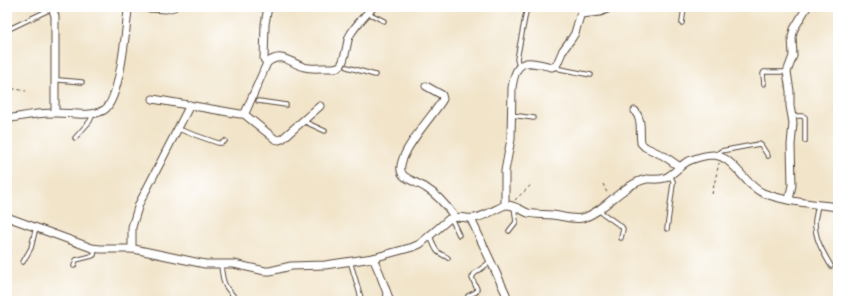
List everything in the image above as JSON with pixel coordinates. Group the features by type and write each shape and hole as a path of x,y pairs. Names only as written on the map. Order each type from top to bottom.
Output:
{"street":[{"path":"52,7 55,16 55,112"},
{"path":"7,118 55,112 80,114 94,113 105,109 113,98 123,57 128,10 132,7 174,7"},
{"path":"267,63 264,59 264,38 268,7"},
{"path":"244,114 255,100 267,63 282,57 301,66 310,68 335,68 344,66 343,62 350,35 373,7"},
{"path":"510,205 505,171 511,138 513,82 517,70 520,65 526,62 552,67 555,66 563,50 574,34 581,14 600,12 607,9 607,7"},
{"path":"789,200 792,184 791,145 793,123 787,72 793,56 792,37 794,29 807,7"},
{"path":"426,86 442,95 443,99 441,104 409,147 401,165 401,171 404,176 427,188 438,196 453,217"},
{"path":"153,98 244,114 274,139 279,140 320,106"},
{"path":"132,249 132,227 139,204 190,105"},
{"path":"635,111 639,117 641,125 641,143 645,147 664,156 680,167"},
{"path":"8,220 36,227 82,245 95,248 132,249 204,264 234,264 270,271 291,266 325,265 373,258 413,247 420,244 453,217 459,216 470,219 477,218 510,205 527,213 555,215 575,219 582,218 589,216 639,181 646,179 660,179 670,175 686,162 710,155 718,156 729,162 750,184 764,193 789,200 838,207"},
{"path":"470,219 506,294 506,301"},
{"path":"373,258 390,301"}],"lane":[{"path":"7,30 52,7"},
{"path":"520,65 518,63 518,59 527,7"},
{"path":"682,23 684,7"},
{"path":"368,13 384,21"},
{"path":"344,66 375,75"},
{"path":"555,66 560,69 591,75"},
{"path":"764,84 764,72 787,72"},
{"path":"56,80 82,82"},
{"path":"255,100 286,105"},
{"path":"75,138 90,121 94,113"},
{"path":"511,115 534,118"},
{"path":"792,116 805,117 805,141"},
{"path":"303,121 325,131"},
{"path":"178,129 218,143 225,141"},
{"path":"718,156 721,151 759,144 768,156"},
{"path":"667,229 673,184 670,175"},
{"path":"818,204 815,220 817,238 823,253 831,266"},
{"path":"509,231 516,222 510,205"},
{"path":"598,210 622,227 621,238"},
{"path":"453,217 459,235"},
{"path":"23,262 31,248 36,227"},
{"path":"430,236 437,251 448,258"},
{"path":"74,266 76,260 94,255 95,248"},
{"path":"350,261 362,301"},
{"path":"468,296 476,292 477,289 472,278 474,274 490,262"},
{"path":"222,265 224,284 238,301"}],"path":[{"path":"7,91 10,89 15,89 26,91"},
{"path":"712,194 718,156"},
{"path":"603,184 611,200"},
{"path":"510,205 531,185"}]}
